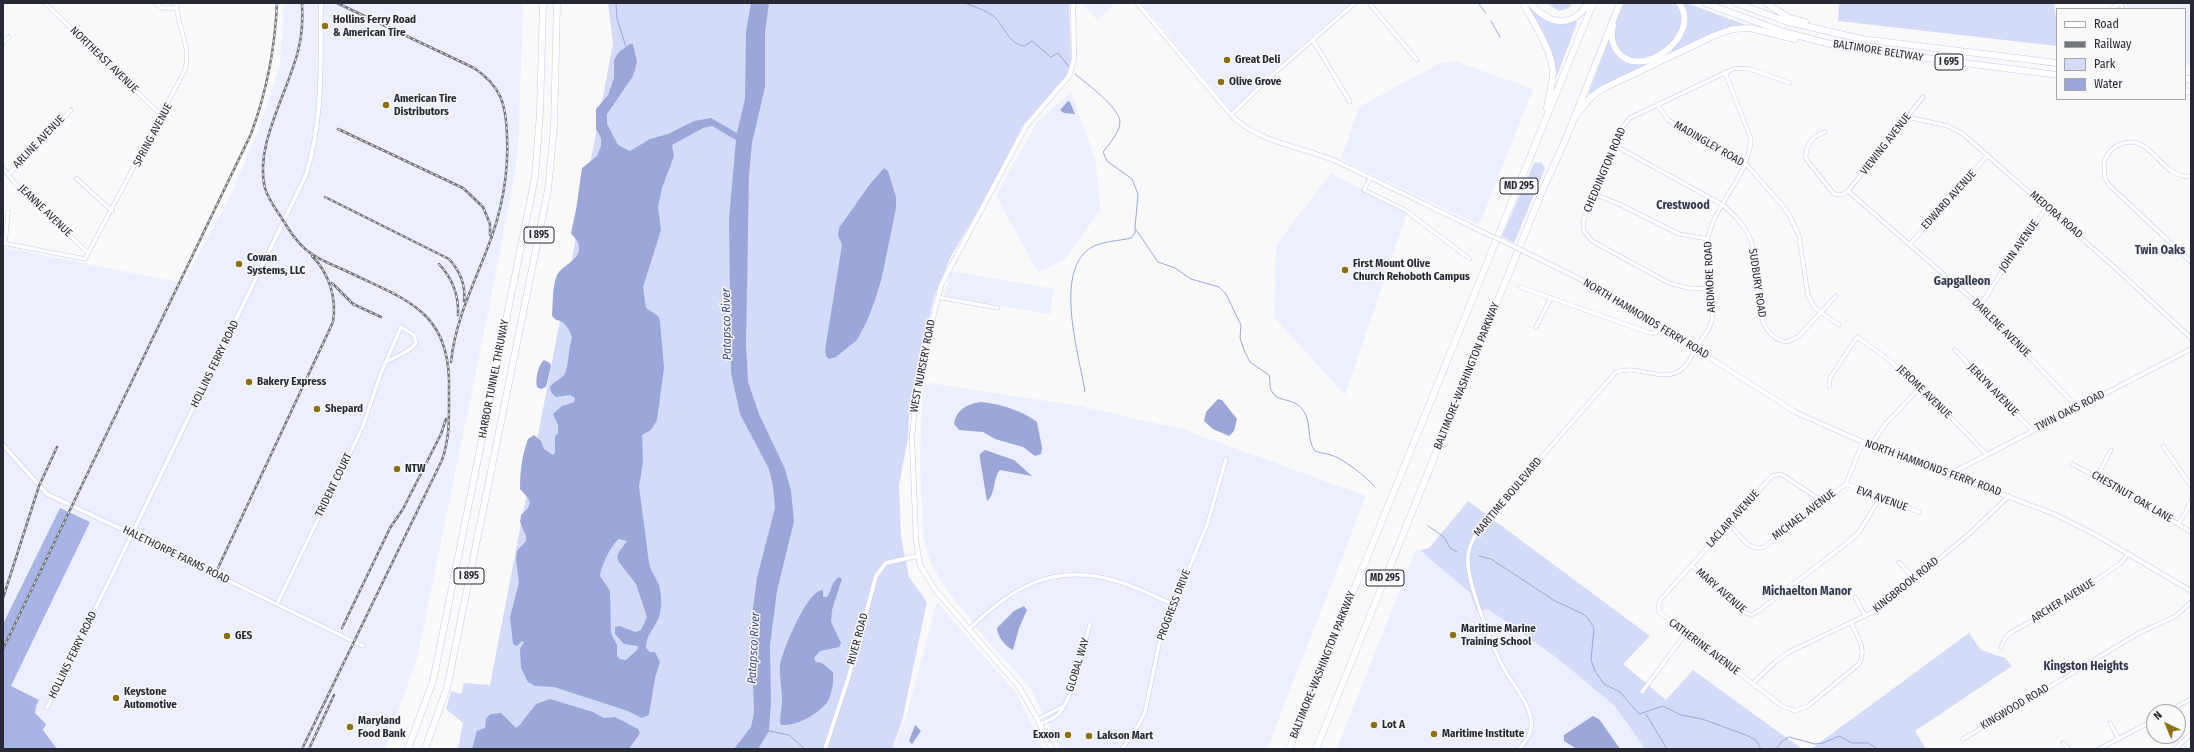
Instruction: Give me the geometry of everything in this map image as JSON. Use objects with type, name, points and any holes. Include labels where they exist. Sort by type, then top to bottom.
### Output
[{"type":"highway","name":"HARBOR TUNNEL THRUWAY","points":[[408,749],[433,681],[535,177],[540,113],[543,3]]},
{"type":"highway","name":"HARBOR TUNNEL THRUWAY","points":[[425,749],[447,688],[548,190],[554,127],[557,3]]},
{"type":"highway","points":[[1523,3],[1547,50],[1552,64],[1552,88],[1544,124]]},
{"type":"highway","points":[[1530,3],[1543,15],[1560,22],[1578,16],[1588,3]]},
{"type":"highway","name":"BALTIMORE-WASHINGTON PARKWAY","points":[[1289,749],[1593,3]]},
{"type":"highway","name":"BALTIMORE-WASHINGTON PARKWAY","points":[[1316,749],[1542,189],[1564,141],[1620,3]]},
{"type":"highway","points":[[1616,13],[1612,36],[1615,47],[1628,60],[1644,62],[1665,50],[1682,33],[1685,17],[1679,3]]},
{"type":"highway","name":"BALTIMORE BELTWAY","points":[[1705,3],[1784,32],[1842,47],[2056,75]]},
{"type":"highway","name":"BALTIMORE BELTWAY","points":[[1736,3],[1788,22],[1889,43],[2056,63]]},
{"type":"highway","points":[[1766,3],[1790,18],[1828,28],[1832,32]]},
{"type":"highway","points":[[1564,141],[1576,115],[1597,92],[1726,31],[1750,28],[1782,36],[1842,47]]},
{"type":"highway","points":[[1285,749],[1313,690]]},
{"type":"main road","name":"WEST NURSERY ROAD","points":[[1052,749],[1038,719],[1019,687],[929,582],[917,556],[912,457],[912,418],[917,383],[937,298],[945,274],[992,192],[1026,126],[1069,76],[1074,60],[1073,3]]},
{"type":"street","name":"NORTHEAST AVENUE","points":[[45,3],[162,116]]},
{"type":"street","points":[[154,3],[162,8],[176,8]]},
{"type":"street","name":"SPRING AVENUE","points":[[4,243],[85,259],[181,80],[187,61],[187,44],[180,29],[176,3]]},
{"type":"street","name":"HOLLINS FERRY ROAD","points":[[47,708],[306,175],[317,137],[320,111],[321,3]]},
{"type":"street","name":"NORTH HAMMONDS FERRY ROAD","points":[[1137,3],[1231,115],[1248,129],[1260,136],[1318,153],[1578,278],[1663,327],[1797,413],[1863,442],[2054,514],[2128,554],[2191,591]]},
{"type":"street","points":[[1231,115],[1270,77],[1356,3]]},
{"type":"street","points":[[1369,3],[1418,60]]},
{"type":"street","points":[[3,43],[9,37]]},
{"type":"street","points":[[1313,40],[1350,102]]},
{"type":"street","name":"CHEDDINGTON ROAD","points":[[1710,288],[1688,288],[1669,283],[1592,241],[1583,230],[1582,224],[1620,130],[1630,118],[1735,68],[1750,69],[1790,83]]},
{"type":"street","name":"ARDMORE ROAD","points":[[1696,348],[1710,326],[1713,312],[1710,288],[1708,240],[1723,205],[1745,163],[1750,148],[1750,135],[1725,72]]},
{"type":"street","name":"VIEWING AVENUE","points":[[1848,191],[1923,96]]},
{"type":"street","name":"MADINGLEY ROAD","points":[[1657,104],[1668,120],[1745,163],[1782,205],[1795,226],[1802,247],[1806,290],[1811,303],[1821,313],[1839,325]]},
{"type":"street","name":"ARLINE AVENUE","points":[[8,175],[71,110]]},
{"type":"street","name":"MEDORA ROAD","points":[[1907,117],[1960,131],[2047,207],[2191,338]]},
{"type":"street","points":[[1824,132],[1816,136],[1808,144],[1805,153],[1806,159],[1834,194],[1842,195],[1848,191]]},
{"type":"street","points":[[2191,177],[2175,173],[2144,146],[2133,142],[2127,142],[2115,146],[2104,162],[2105,178],[2110,185],[2191,262]]},
{"type":"street","name":"SUDBURY ROAD","points":[[1614,145],[1723,205],[1746,229],[1752,242],[1756,265],[1761,316],[1770,334],[1781,342],[1793,341],[1836,296]]},
{"type":"street","name":"EDWARD AVENUE","points":[[1910,244],[1988,155]]},
{"type":"street","name":"JEANNE AVENUE","points":[[3,168],[8,175],[88,253]]},
{"type":"street","points":[[76,178],[112,211]]},
{"type":"street","points":[[1370,178],[1364,190],[1405,210],[1470,259]]},
{"type":"street","name":"DARLENE AVENUE","points":[[1848,191],[1980,306],[2077,407]]},
{"type":"street","points":[[1594,194],[1619,204],[1679,234],[1708,240]]},
{"type":"street","name":"JOHN AVENUE","points":[[1980,306],[2010,257],[2047,207]]},
{"type":"street","points":[[4,243],[8,212]]},
{"type":"street","points":[[1520,287],[1650,333],[1655,333],[1663,327]]},
{"type":"street","points":[[937,298],[998,308]]},
{"type":"street","points":[[1536,327],[1551,298]]},
{"type":"street","name":"TRIDENT COURT","points":[[277,604],[363,426],[384,363],[401,327],[414,335],[416,342],[412,348],[384,363]]},
{"type":"street","name":"JEROME AVENUE","points":[[1829,387],[1830,378],[1857,337],[1888,358],[1921,387],[1986,454]]},
{"type":"street","name":"MARITIME BOULEVARD","points":[[1519,749],[1530,732],[1530,718],[1523,699],[1498,658],[1471,581],[1468,563],[1471,542],[1483,524],[1615,373],[1627,369],[1661,374],[1675,374],[1686,366],[1696,348]]},
{"type":"street","name":"TWIN OAKS ROAD","points":[[1950,474],[2032,430],[2191,349]]},
{"type":"street","name":"JERLYN AVENUE","points":[[1955,350],[2032,430]]},
{"type":"street","points":[[1871,445],[1887,422],[1921,387]]},
{"type":"street","name":"MICHAEL AVENUE","points":[[1729,523],[1750,546],[1759,549],[1846,484],[1863,442]]},
{"type":"street","name":"HALETHORPE FARMS ROAD","points":[[3,445],[47,494],[363,646]]},
{"type":"street","points":[[2163,446],[2191,486]]},
{"type":"street","points":[[2097,476],[2111,450]]},
{"type":"street","name":"PROGRESS DRIVE","points":[[1122,749],[1139,724],[1145,712],[1161,635],[1172,604],[1207,525],[1226,459]]},
{"type":"street","name":"CHESTNUT OAK LANE","points":[[2072,464],[2097,476],[2191,532]]},
{"type":"street","name":"LACLAIR AVENUE","points":[[1658,608],[1662,598],[1774,475],[1781,474],[1822,501]]},
{"type":"street","name":"EVA AVENUE","points":[[1846,484],[1919,512]]},
{"type":"street","name":"KINGBROOK ROAD","points":[[1753,683],[1789,652],[1852,624],[1879,609],[1970,534],[2009,496]]},
{"type":"street","name":"MARY AVENUE","points":[[1692,566],[1744,612],[1751,615],[1760,610],[1852,539],[1859,532],[1880,498]]},
{"type":"street","points":[[2178,524],[2186,512],[2191,500]]},
{"type":"street","name":"ARCHER AVENUE","points":[[2001,648],[2004,640],[2010,633],[2055,608],[2120,564],[2128,554]]},
{"type":"street","name":"RIVER ROAD","points":[[825,749],[852,663],[876,576],[886,563],[917,556]]},
{"type":"street","points":[[1899,562],[1914,579]]},
{"type":"street","points":[[969,628],[1016,590],[1041,580],[1062,576],[1081,575],[1114,580],[1172,604]]},
{"type":"street","points":[[1855,597],[1865,616]]},
{"type":"street","name":"KINGWOOD ROAD","points":[[1963,739],[2139,633],[2176,616],[2191,602]]},
{"type":"street","name":"CATHERINE AVENUE","points":[[1658,608],[1662,615],[1788,709],[1795,711],[1808,706],[1862,660],[1863,648],[1852,624]]},
{"type":"street","name":"GLOBAL WAY","points":[[1040,724],[1058,715],[1064,706],[1070,692],[1090,624]]},
{"type":"street","points":[[1642,692],[1686,633]]},
{"type":"street","points":[[2182,704],[2191,699]]},
{"type":"street","name":"GLOBAL WAY","points":[[1038,719],[1064,706]]},
{"type":"street","points":[[2110,723],[2119,738]]},
{"type":"street","points":[[2099,749],[2146,724]]},
{"type":"street","points":[[2175,749],[2191,734]]},
{"type":"street","points":[[2063,742],[2069,749]]},
{"type":"shaded area","points":[[284,3],[523,3],[518,151],[515,172],[488,313],[417,658],[385,749],[57,749],[43,729],[46,724],[35,713],[35,706],[39,700],[11,686],[90,522],[60,508],[3,624],[3,247],[183,283],[231,194],[261,124],[280,65]]},
{"type":"shaded area","points":[[1082,3],[1116,3],[1097,20]]},
{"type":"shaded area","points":[[1142,3],[1350,3],[1266,76],[1261,84],[1232,111]]},
{"type":"shaded area","points":[[2125,3],[2191,3],[2191,65],[2186,65],[2186,8],[2128,8]]},
{"type":"shaded area","points":[[1454,61],[1533,89],[1481,221],[1477,224],[1341,159],[1359,107],[1438,64]]},
{"type":"shaded area","points":[[1071,92],[1095,159],[1101,209],[1065,259],[1038,272],[996,196],[1037,122]]},
{"type":"shaded area","points":[[1331,173],[1407,213],[1345,395],[1274,317],[1276,245]]},
{"type":"shaded area","points":[[951,271],[1054,289],[1050,314],[944,296]]},
{"type":"shaded area","points":[[923,382],[1079,406],[1182,429],[1366,496],[1267,749],[1060,749],[1031,689],[985,638],[947,590],[931,564],[923,536],[920,458]]},
{"type":"shaded area","points":[[60,508],[90,522],[11,686],[39,700],[35,713],[46,724],[43,730],[57,749],[3,749],[3,624]]},
{"type":"shaded area","name":"Maritime Marine Training School","points":[[1420,550],[1470,593],[1477,612],[1488,609],[1557,658],[1615,706],[1645,749],[1337,749],[1415,551]]},
{"type":"shaded area","points":[[937,602],[1017,694],[1044,749],[893,749],[906,718]]},
{"type":"green space","points":[[608,3],[1069,3],[1071,60],[1067,75],[1023,125],[990,190],[951,256],[934,297],[915,382],[909,418],[908,438],[899,485],[901,537],[909,577],[927,602],[902,721],[892,749],[458,749],[463,723],[446,709],[451,691],[461,694],[464,683],[490,685],[613,44]]},
{"type":"green space","points":[[1525,3],[1552,23],[1564,24],[1576,21],[1577,23],[1555,81],[1553,65]]},
{"type":"green space","points":[[1546,3],[1572,3],[1569,8],[1559,11]]},
{"type":"green space","points":[[1624,3],[1676,3],[1683,17],[1680,29],[1673,40],[1662,50],[1650,56],[1637,59],[1626,57],[1618,49],[1614,35],[1616,23]]},
{"type":"green space","points":[[1683,3],[1687,3],[1746,25],[1730,27],[1672,52],[1670,50],[1684,34],[1688,24]]},
{"type":"green space","points":[[1839,3],[2054,3],[2056,17],[2056,46],[1838,21]]},
{"type":"green space","points":[[1610,37],[1616,51],[1624,60],[1634,63],[1649,62],[1650,64],[1588,95]]},
{"type":"green space","points":[[1541,162],[1545,168],[1514,243],[1502,236],[1534,163]]},
{"type":"green space","points":[[1468,501],[1650,636],[1623,664],[1666,700],[1693,670],[1802,749],[1645,749],[1615,706],[1557,658],[1488,609],[1477,612],[1470,593],[1420,550],[1429,548]]},
{"type":"green space","points":[[1969,633],[1981,650],[2005,658],[2012,666],[1915,731],[1926,749],[1811,749]]},
{"type":"water","name":"Patapsco River","points":[[751,3],[769,3],[765,33],[765,87],[752,143],[749,175],[746,344],[748,382],[759,414],[785,469],[791,491],[794,521],[777,591],[770,645],[771,703],[769,731],[758,749],[734,749],[751,727],[754,713],[751,623],[757,578],[775,508],[773,486],[769,469],[740,414],[731,373],[729,219],[736,140],[712,126],[703,128],[672,145],[674,156],[662,188],[658,207],[661,230],[643,287],[646,308],[658,316],[660,321],[664,368],[657,420],[651,430],[642,435],[643,463],[639,486],[649,563],[659,586],[661,600],[659,617],[646,643],[646,648],[650,652],[655,652],[660,662],[655,678],[649,715],[642,718],[628,711],[554,687],[535,686],[528,682],[521,668],[520,649],[524,642],[522,641],[517,646],[513,644],[510,617],[519,583],[516,559],[517,551],[526,541],[526,536],[520,522],[521,515],[528,508],[530,503],[528,498],[520,489],[520,476],[524,451],[528,439],[534,435],[541,441],[544,449],[553,455],[555,453],[555,436],[558,433],[558,425],[553,414],[562,406],[574,402],[575,398],[570,395],[556,397],[551,392],[550,387],[553,383],[562,377],[566,372],[572,338],[567,326],[552,316],[553,290],[557,275],[576,257],[578,253],[578,243],[571,233],[582,168],[597,156],[601,146],[601,138],[596,129],[596,109],[608,95],[614,78],[614,60],[619,52],[630,44],[633,44],[637,62],[633,76],[607,114],[607,124],[618,145],[630,151],[650,139],[668,134],[694,121],[711,118],[737,133],[745,99],[746,32]],"holes":[[[619,539],[627,541],[617,557],[619,562],[636,584],[647,617],[641,630],[635,632],[620,626],[615,627],[615,634],[624,644],[638,646],[637,650],[626,660],[620,659],[617,656],[617,645],[611,633],[610,591],[600,576],[604,562],[616,542]]]},
{"type":"water","points":[[1068,101],[1070,102],[1075,114],[1064,113],[1060,110]]},
{"type":"water","points":[[884,168],[888,171],[896,197],[896,208],[882,277],[867,321],[857,340],[836,357],[829,359],[826,356],[825,350],[842,245],[838,235],[839,228],[870,184]]},
{"type":"water","points":[[544,360],[550,363],[551,366],[546,387],[541,389],[537,387],[536,384],[540,365]]},
{"type":"water","points":[[1218,399],[1222,400],[1237,419],[1234,431],[1229,436],[1213,429],[1204,421],[1206,412]]},
{"type":"water","points":[[981,402],[1010,408],[1037,422],[1042,448],[1041,454],[1035,456],[1023,447],[995,439],[983,432],[959,430],[954,424],[960,411],[971,404]]},
{"type":"water","points":[[985,450],[1014,460],[1032,476],[1000,470],[990,499],[987,501],[980,459],[980,454]]},
{"type":"water","points":[[839,577],[842,579],[832,610],[831,622],[841,643],[839,647],[820,651],[814,658],[816,662],[822,663],[833,672],[831,694],[825,705],[811,716],[794,724],[782,725],[780,723],[782,698],[780,665],[782,657],[797,622],[810,600],[817,593],[823,590],[823,597],[827,597],[834,581]]},
{"type":"water","points":[[1024,606],[1027,610],[1019,628],[1013,650],[1002,641],[997,628],[1014,611]]},
{"type":"water","points":[[550,699],[593,712],[604,718],[615,717],[638,729],[640,733],[629,749],[472,749],[477,731],[485,728],[486,718],[491,714],[501,713],[516,728],[536,704]]},
{"type":"water","points":[[1593,716],[1599,719],[1620,749],[1577,749],[1564,741],[1564,735]]},
{"type":"water","points":[[915,725],[921,731],[912,744],[909,741]]},
{"type":"waterway","points":[[616,3],[617,18],[626,47]]},
{"type":"waterway","points":[[965,3],[983,10],[993,16],[1014,42],[1024,46],[1032,41],[1051,57],[1058,53],[1069,67]]},
{"type":"waterway","points":[[1478,3],[1486,13]]},
{"type":"waterway","points":[[1491,21],[1500,37]]},
{"type":"waterway","points":[[1075,74],[1102,96],[1119,116],[1120,126],[1114,138],[1103,152],[1107,161],[1132,179],[1138,194],[1135,228],[1158,262],[1175,268],[1191,279],[1219,287],[1226,294],[1241,325],[1240,338],[1250,362],[1269,375],[1270,388],[1277,397],[1295,403],[1303,410],[1306,415],[1312,446],[1315,451],[1331,455],[1348,464],[1375,487]]},
{"type":"waterway","points":[[1085,392],[1074,337],[1071,294],[1073,274],[1080,258],[1092,247],[1106,242],[1131,238],[1135,233],[1135,229]]},
{"type":"waterway","points":[[1428,526],[1444,537],[1450,548],[1457,552]]},
{"type":"waterway","points":[[1479,556],[1491,559],[1555,601],[1587,617],[1594,628],[1591,660],[1595,671],[1604,684],[1620,692],[1639,714],[1663,706],[1681,715],[1702,719],[1746,735],[1756,740],[1761,749]]},
{"type":"waterway","points":[[1646,714],[1667,749]]},
{"type":"waterway","points":[[769,731],[789,735],[805,749]]},
{"type":"waterway","points":[[1776,749],[1782,741],[1789,737],[1815,744],[1823,743],[1839,736],[1852,743],[1868,743],[1878,749]]},
{"type":"railway","points":[[3,649],[251,134],[266,86],[272,53],[277,3]]},
{"type":"railway","points":[[302,3],[302,27],[298,51],[268,137],[264,155],[263,172],[266,192],[290,231],[301,245],[309,252],[322,260],[407,301],[422,312],[434,326],[443,344],[448,366],[449,411],[448,435],[442,460],[302,749]]},
{"type":"railway","points":[[337,3],[474,68],[496,89],[503,105],[506,124],[507,150],[507,165],[503,195],[496,224],[460,319],[451,362]]},
{"type":"railway","points":[[338,129],[463,188],[483,207],[490,224],[490,235]]},
{"type":"railway","points":[[325,197],[449,259],[459,273],[463,283],[464,301]]},
{"type":"railway","points":[[218,568],[333,322],[333,295],[323,270],[312,256]]},
{"type":"railway","points":[[439,264],[448,275],[454,288],[458,315]]},
{"type":"railway","points":[[332,283],[353,304],[381,317]]},
{"type":"railway","points":[[342,628],[390,528],[403,509],[441,434],[446,419]]},
{"type":"railway","points":[[3,598],[39,486],[57,447]]},
{"type":"railway","points":[[309,749],[334,695]]},
{"type":"place","name":"Hollins Ferry Road & American Tire","points":[[325,26]]},
{"type":"place","name":"Great Deli","points":[[1227,60]]},
{"type":"place","name":"Olive Grove","points":[[1221,82]]},
{"type":"place","name":"American Tire Distributors","points":[[386,105]]},
{"type":"place","name":"Cowan Systems, LLC","points":[[239,264]]},
{"type":"place","name":"First Mount Olive Church Rehoboth Campus","points":[[1345,270]]},
{"type":"place","name":"Bakery Express","points":[[249,382]]},
{"type":"place","name":"Shepard","points":[[317,409]]},
{"type":"place","name":"NTW","points":[[397,469]]},
{"type":"place","name":"Maritime Marine Training School","points":[[1453,635]]},
{"type":"place","name":"GES","points":[[227,636]]},
{"type":"place","name":"Keystone Automotive","points":[[116,698]]},
{"type":"place","name":"Lot A","points":[[1374,725]]},
{"type":"place","name":"Maryland Food Bank","points":[[350,727]]},
{"type":"place","name":"Maritime Institute","points":[[1434,734]]},
{"type":"place","name":"Exxon","points":[[1068,735]]},
{"type":"place","name":"Lakson Mart","points":[[1089,736]]},
{"type":"district","name":"Crestwood","points":[[1683,206]]},
{"type":"district","name":"Twin Oaks","points":[[2160,251]]},
{"type":"district","name":"Gapgalleon","points":[[1962,282]]},
{"type":"district","name":"Michaelton Manor","points":[[1807,592]]},
{"type":"district","name":"Kingston Heights","points":[[2086,667]]}]
